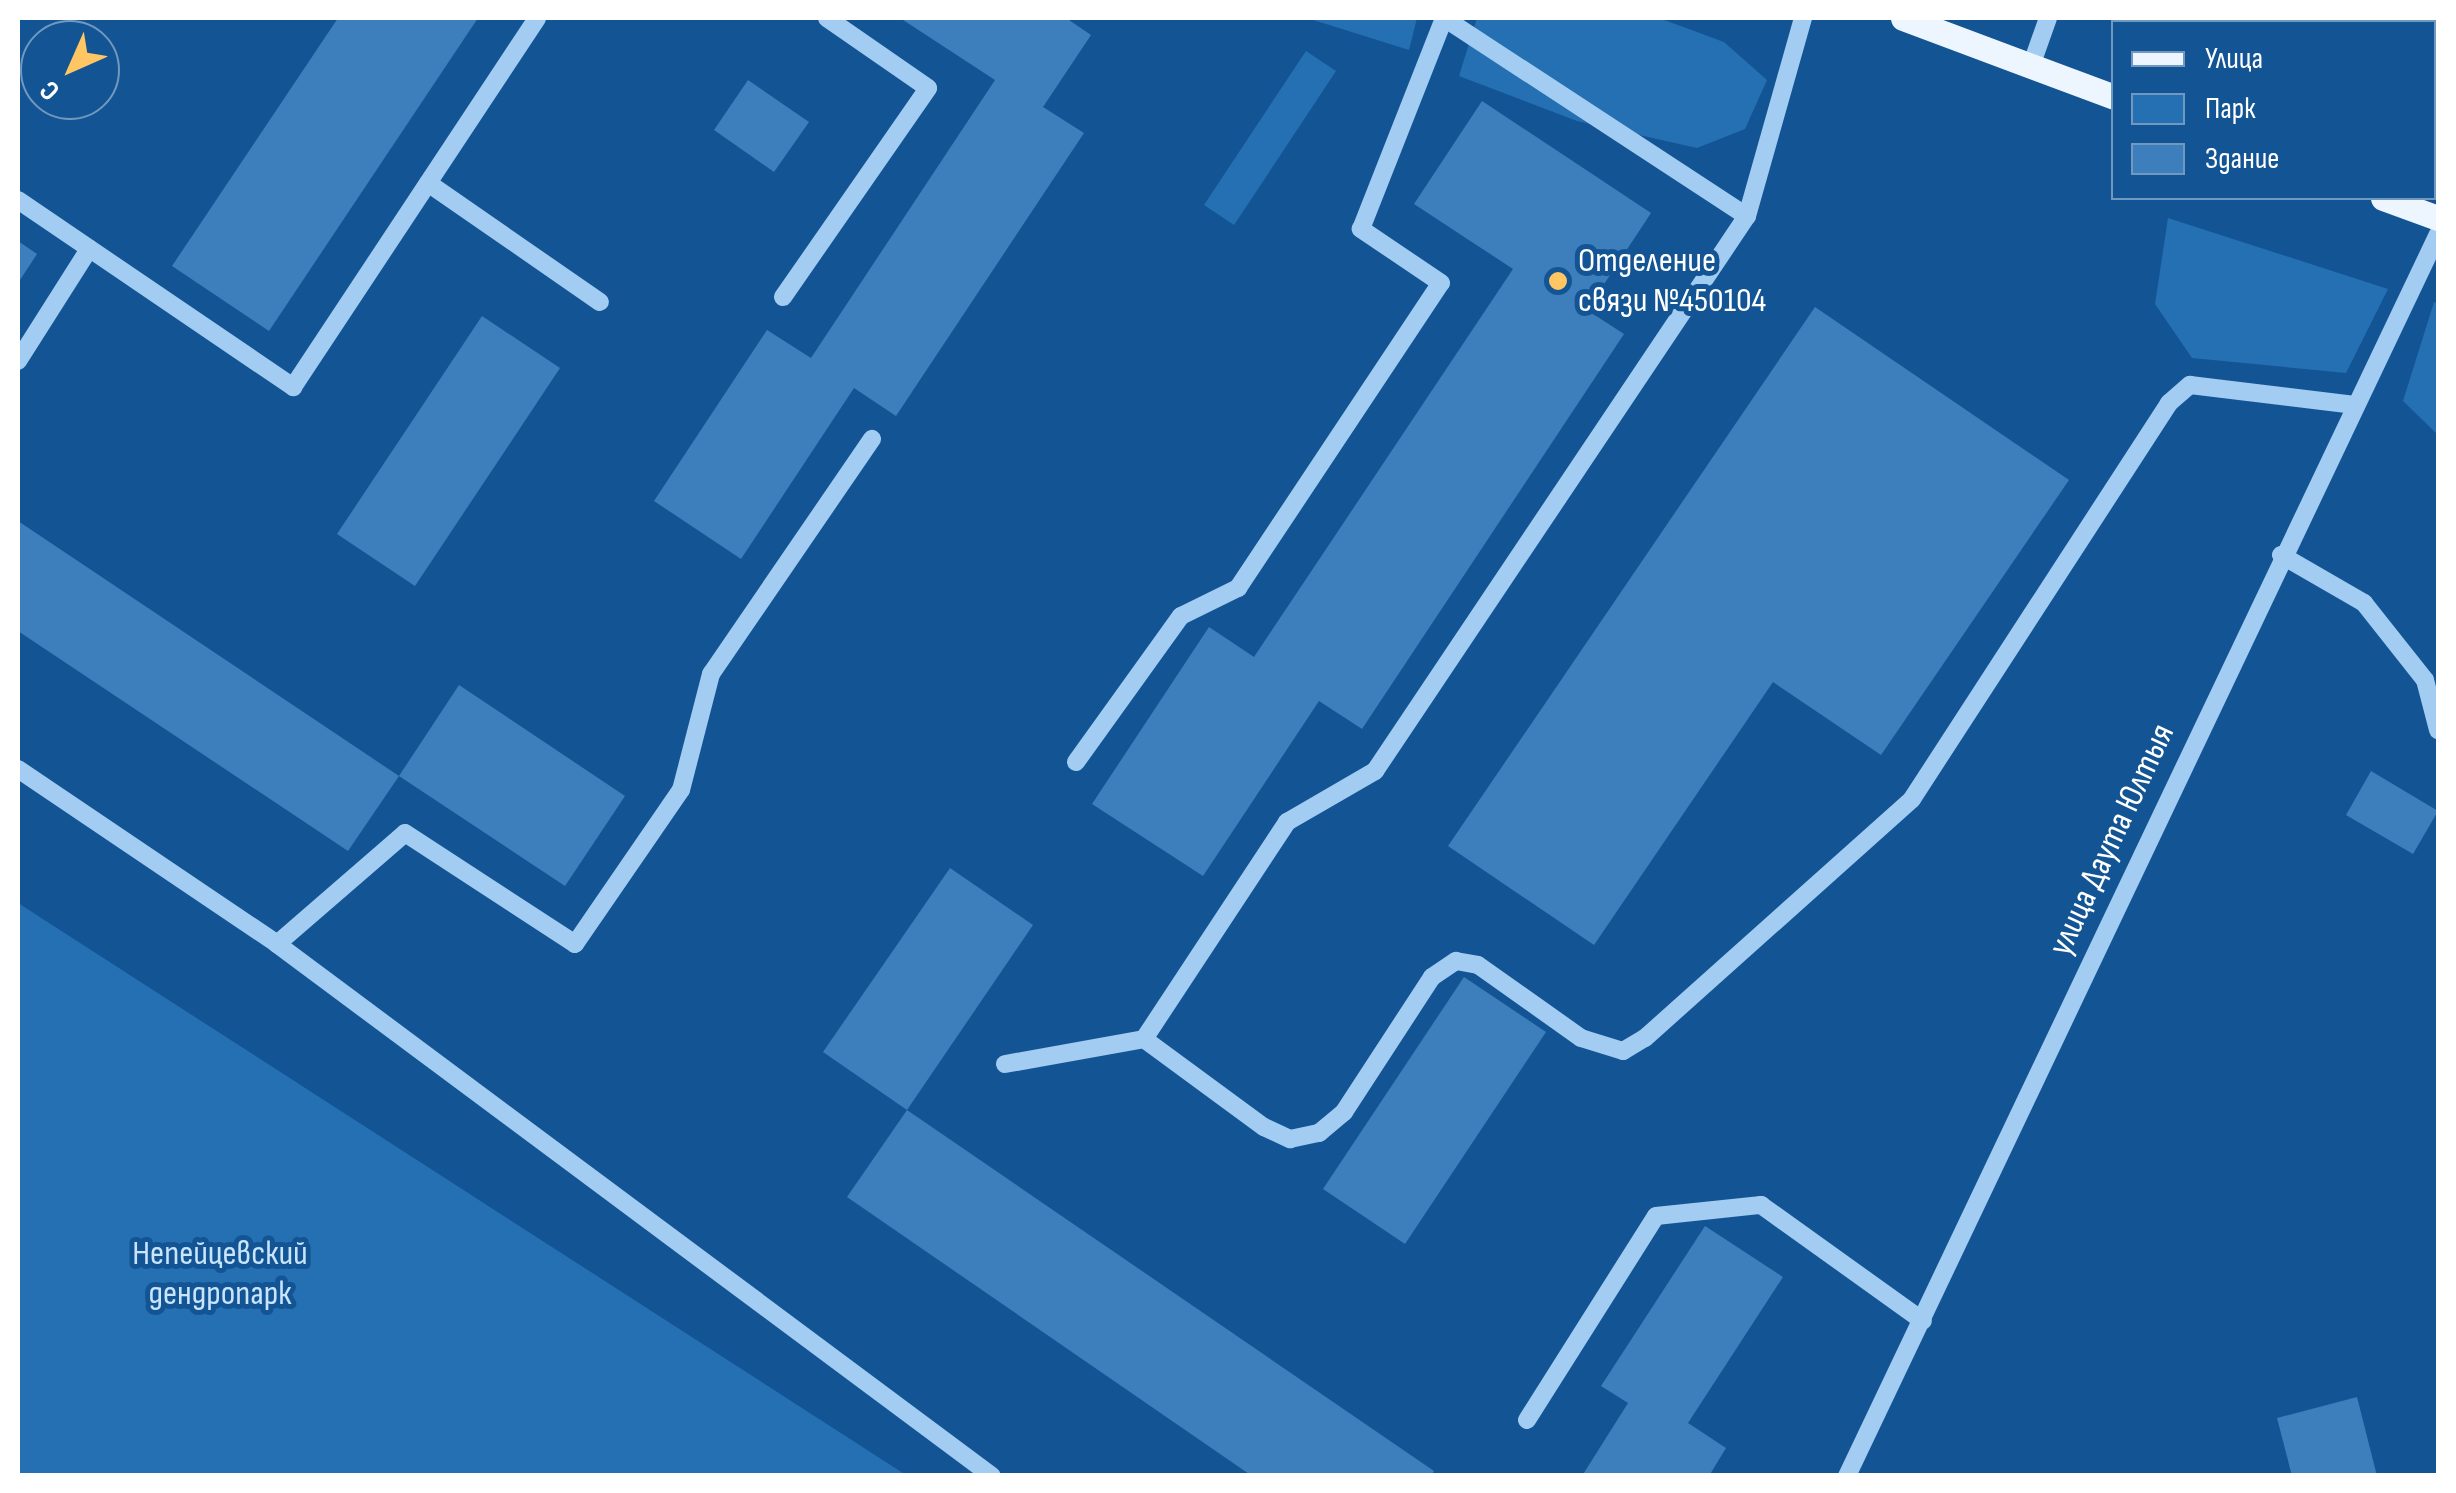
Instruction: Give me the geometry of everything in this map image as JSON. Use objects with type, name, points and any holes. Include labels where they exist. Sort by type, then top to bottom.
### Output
[{"type":"main road","points":[[1902,18],[2111,96]]},
{"type":"main road","points":[[2388,200],[2438,218]]},
{"type":"street","points":[[18,200],[293,387],[538,18]]},
{"type":"street","points":[[783,297],[928,88],[828,18]]},
{"type":"street","points":[[1005,1064],[1144,1039],[1287,822],[1375,771],[1747,216],[1803,18]]},
{"type":"street","points":[[2032,66],[2048,18]]},
{"type":"street","points":[[1076,762],[1181,616],[1238,588],[1441,282],[1360,229],[1444,19],[1747,216]]},
{"type":"street","points":[[428,183],[600,302]]},
{"type":"street","name":"улица Даута Юлтыя","points":[[1847,1476],[2281,555],[2438,234]]},
{"type":"street","points":[[18,361],[89,249]]},
{"type":"street","points":[[1144,1039],[1264,1128],[1290,1138],[1318,1132],[1344,1112],[1432,978],[1456,961],[1478,966],[1581,1038],[1623,1051],[1645,1038],[1912,799],[2170,403],[2190,385],[2354,406]]},
{"type":"street","points":[[277,944],[405,832],[575,944],[681,790],[711,674],[872,440]]},
{"type":"street","points":[[2281,555],[2364,603],[2425,680],[2438,730]]},
{"type":"street","points":[[18,769],[277,944],[992,1476]]},
{"type":"street","points":[[1527,1420],[1656,1216],[1761,1205],[1923,1321]]},
{"type":"green space","points":[[1307,18],[1417,18],[1409,50]]},
{"type":"green space","points":[[1477,18],[1659,18],[1724,42],[1767,80],[1745,129],[1697,148],[1577,121],[1459,76]]},
{"type":"green space","points":[[1306,51],[1336,71],[1234,225],[1204,205]]},
{"type":"green space","points":[[2168,218],[2388,289],[2346,373],[2192,358],[2155,304]]},
{"type":"green space","points":[[2434,302],[2438,303],[2438,435],[2403,401]]},
{"type":"green space","name":"Непейцевский дендропарк","points":[[18,903],[906,1475],[18,1475]]},
{"type":"building","points":[[338,18],[478,18],[269,331],[172,266]]},
{"type":"building","points":[[900,18],[1066,18],[1091,35],[1043,107],[1084,133],[896,416],[854,388],[741,559],[654,501],[767,330],[811,358],[995,80]]},
{"type":"building","points":[[748,80],[809,122],[774,172],[714,130]]},
{"type":"building","points":[[1482,101],[1651,213],[1587,310],[1624,334],[1362,729],[1319,701],[1203,876],[1092,804],[1209,627],[1254,657],[1513,269],[1414,204]]},
{"type":"building","points":[[18,241],[37,254],[18,283]]},
{"type":"building","points":[[1815,307],[2069,480],[1881,755],[1773,682],[1594,945],[1448,846]]},
{"type":"building","points":[[482,316],[560,368],[415,586],[337,534]]},
{"type":"building","points":[[18,521],[399,776],[348,851],[18,631]]},
{"type":"building","points":[[459,685],[625,796],[565,886],[399,776]]},
{"type":"building","points":[[2371,771],[2438,811],[2413,854],[2346,815]]},
{"type":"building","points":[[950,868],[1033,925],[907,1110],[823,1052]]},
{"type":"building","points":[[1464,977],[1546,1032],[1405,1244],[1323,1189]]},
{"type":"building","points":[[907,1110],[1434,1471],[1431,1476],[1252,1476],[847,1197]]},
{"type":"building","points":[[1705,1226],[1783,1277],[1688,1423],[1726,1448],[1709,1476],[1582,1476],[1628,1403],[1601,1386]]},
{"type":"building","points":[[2357,1397],[2377,1476],[2292,1476],[2277,1418]]},
{"type":"place","name":"Отделение связи №450104","points":[[1558,281]]}]
